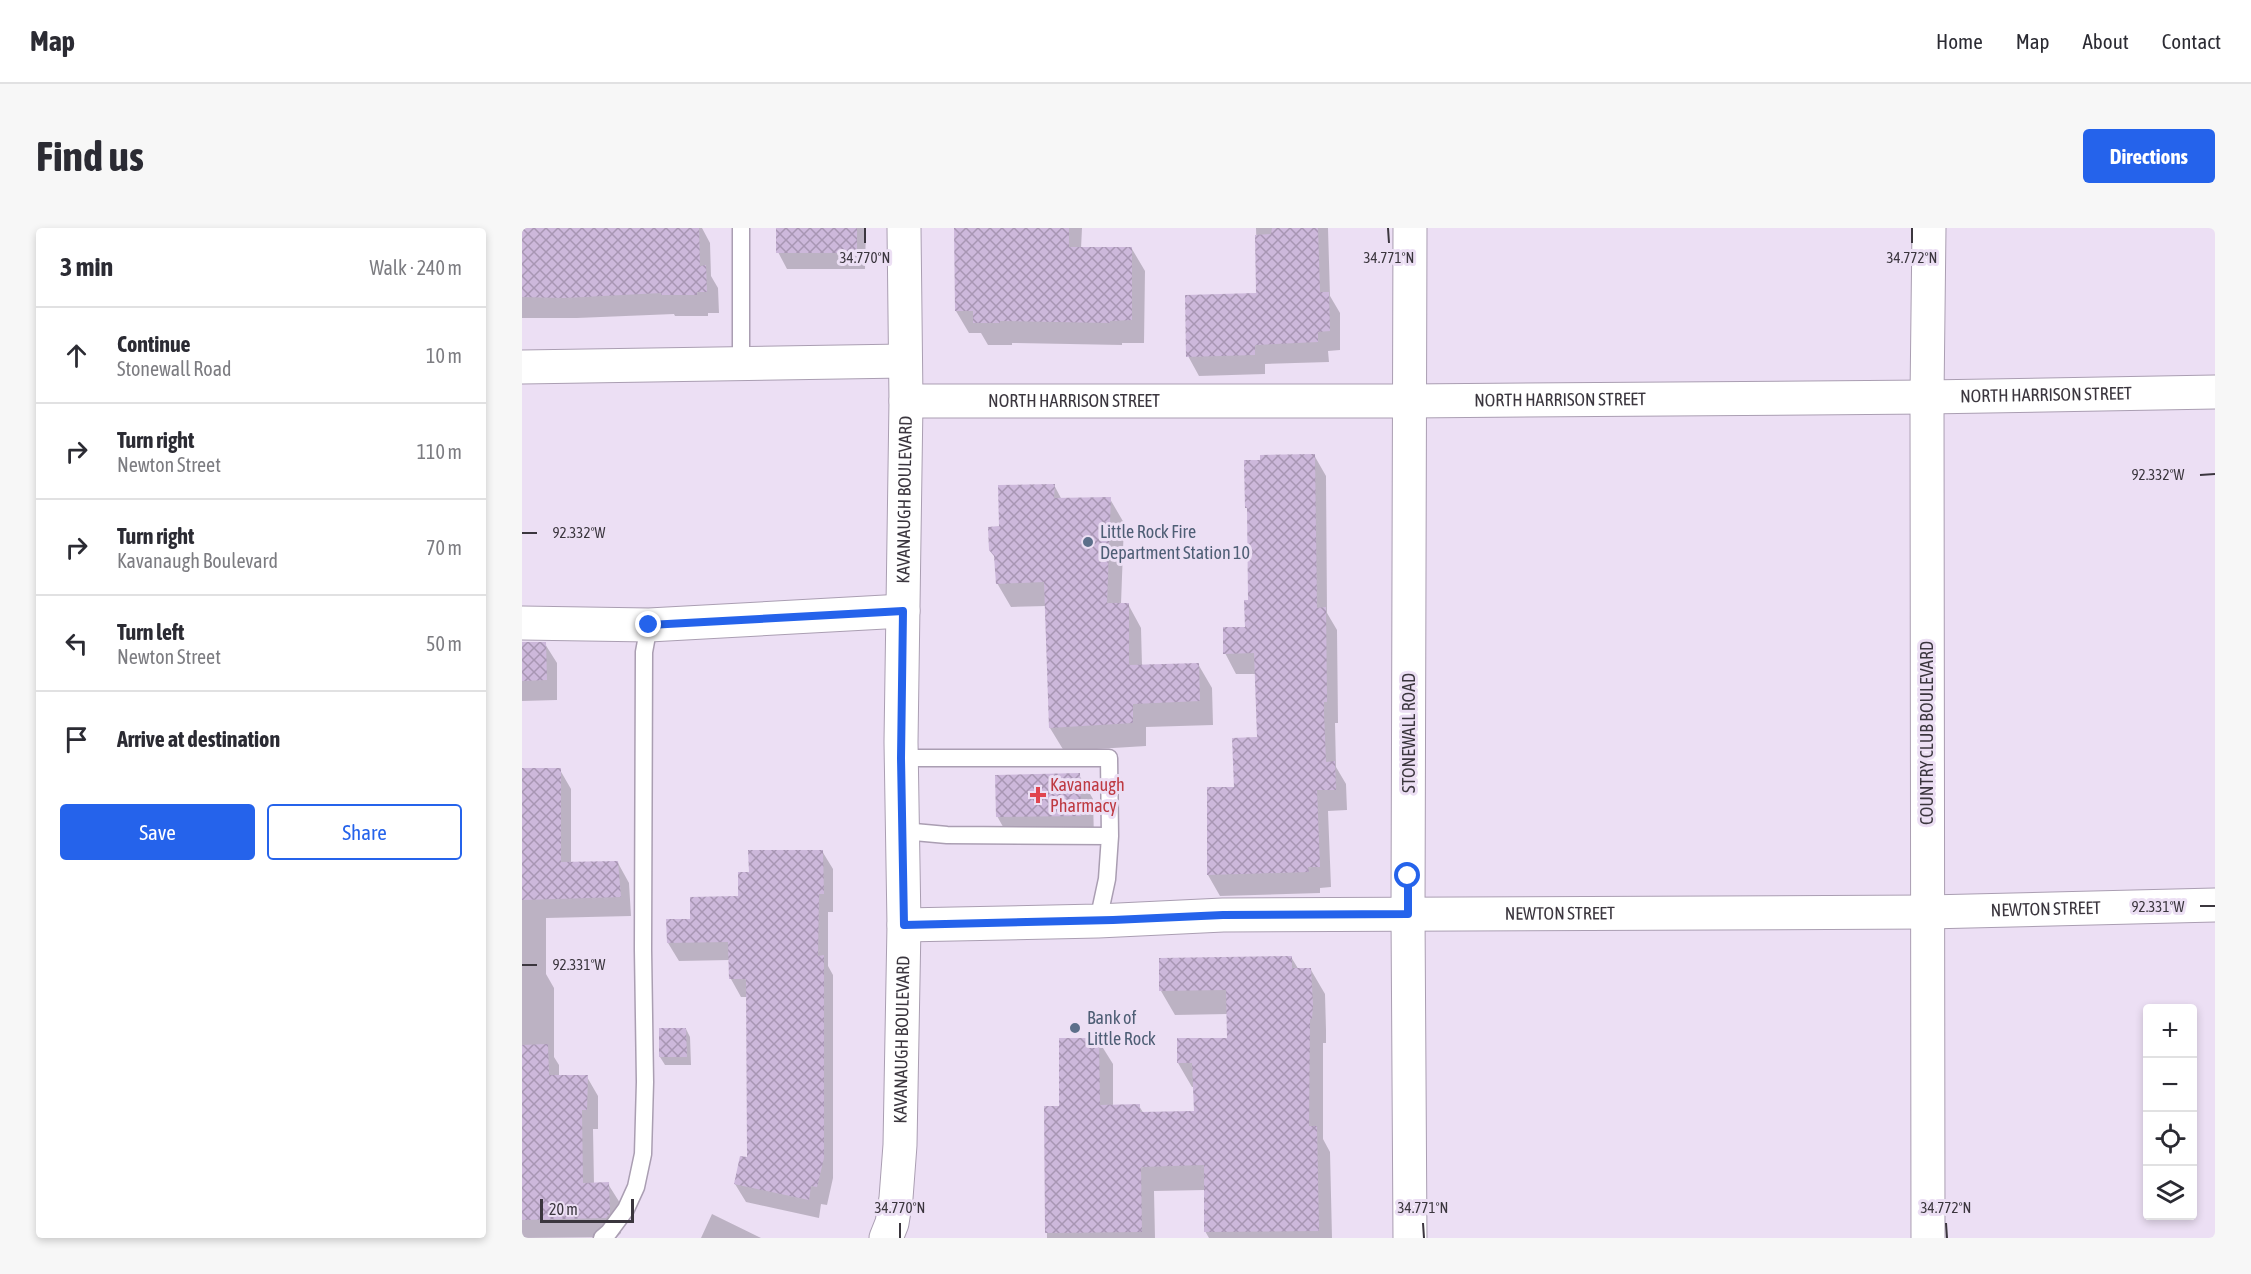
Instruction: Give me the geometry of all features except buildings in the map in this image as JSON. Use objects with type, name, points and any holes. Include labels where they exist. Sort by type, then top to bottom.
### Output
[{"type":"street","name":"KAVANAUGH BOULEVARD","points":[[886,1238],[892,1223],[896,1198],[900,1145],[904,925],[901,758],[906,401],[904,228]]},
{"type":"street","name":"STONEWALL ROAD","points":[[1410,228],[1408,401],[1410,1238]]},
{"type":"street","name":"COUNTRY CLUB BOULEVARD","points":[[1928,1238],[1927,397],[1929,228]]},
{"type":"street","points":[[522,367],[904,361]]},
{"type":"street","name":"NORTH HARRISON STREET","points":[[906,401],[1408,401],[2215,392]]},
{"type":"street","points":[[522,623],[649,625],[903,611]]},
{"type":"street","name":"NEWTON STREET","points":[[904,925],[1098,921],[1223,915],[1928,912],[2215,905]]},
{"type":"street","points":[[896,1198],[898,1238]]},
{"type":"lane","points":[[741,228],[741,363]]},
{"type":"lane","points":[[602,1238],[626,1209],[636,1187],[643,1154],[645,1082],[644,664],[649,625]]},
{"type":"lane","points":[[901,758],[1109,758],[1110,836],[1107,879],[1098,921]]},
{"type":"lane","points":[[903,831],[947,835],[1110,836]]},
{"type":"place","name":"Little Rock Fire Department Station 10","points":[[1088,542]]},
{"type":"place","name":"Kavanaugh Pharmacy","points":[[1038,795]]},
{"type":"place","name":"Bank of Little Rock","points":[[1075,1028]]},
{"type":"route","points":[[649,625],[867,615],[903,611],[901,758],[904,925],[1223,915],[1408,914],[1408,876]]}]
